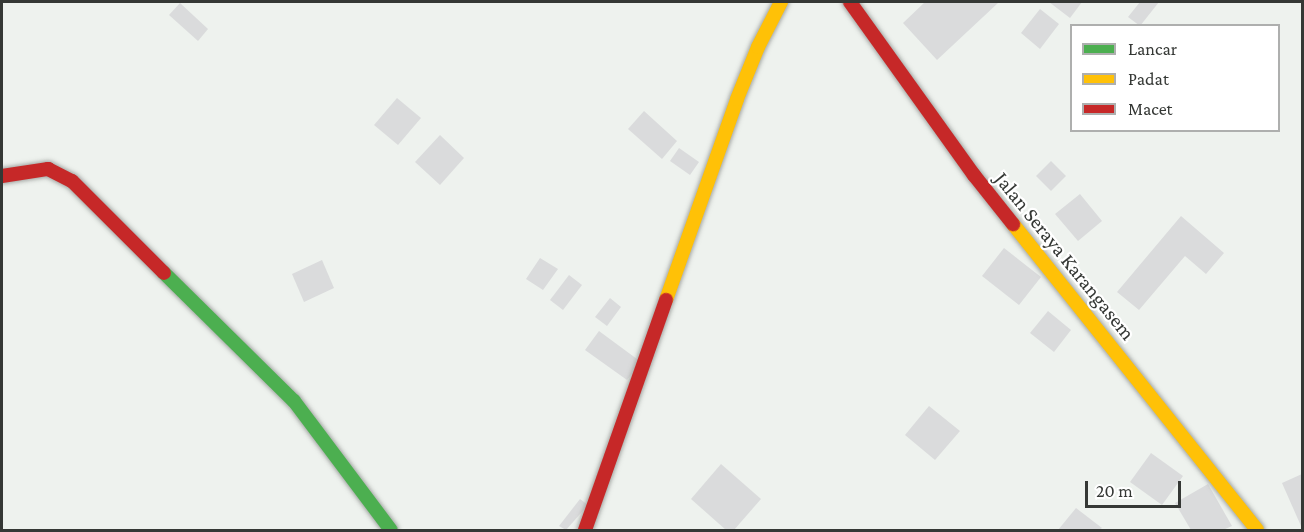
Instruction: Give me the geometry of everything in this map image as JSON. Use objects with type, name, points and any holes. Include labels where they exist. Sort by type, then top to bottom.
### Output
[{"type":"street","points":[[585,531],[737,99],[758,46],[781,2]]},
{"type":"street","name":"Jalan Seraya Karangasem","points":[[850,2],[974,175],[1257,531]]},
{"type":"street","points":[[2,176],[48,169],[72,181],[294,401],[391,531]]},
{"type":"building","points":[[925,2],[998,3],[937,60],[903,23]]},
{"type":"building","points":[[1049,2],[1082,2],[1070,18]]},
{"type":"building","points":[[1140,2],[1159,2],[1142,24],[1137,24],[1128,17]]},
{"type":"building","points":[[180,3],[208,29],[198,41],[169,15]]},
{"type":"building","points":[[1040,9],[1059,24],[1040,49],[1021,33]]},
{"type":"building","points":[[397,98],[421,118],[398,145],[374,125]]},
{"type":"building","points":[[644,111],[677,141],[662,159],[628,129]]},
{"type":"building","points":[[440,135],[464,158],[440,185],[415,162]]},
{"type":"building","points":[[679,148],[699,162],[690,175],[670,161]]},
{"type":"building","points":[[1051,161],[1066,176],[1051,191],[1036,176]]},
{"type":"building","points":[[1080,194],[1102,221],[1078,241],[1055,214]]},
{"type":"building","points":[[1181,216],[1224,253],[1206,274],[1185,256],[1139,310],[1117,292]]},
{"type":"building","points":[[1004,248],[1041,277],[1019,305],[982,276]]},
{"type":"building","points":[[540,258],[558,269],[543,290],[526,279]]},
{"type":"building","points":[[322,260],[334,288],[304,302],[292,274]]},
{"type":"building","points":[[569,275],[582,285],[563,310],[550,300]]},
{"type":"building","points":[[610,298],[621,307],[607,326],[595,317]]},
{"type":"building","points":[[1048,311],[1071,330],[1054,352],[1030,333]]},
{"type":"building","points":[[599,331],[641,362],[627,380],[585,350]]},
{"type":"building","points":[[929,406],[960,431],[935,460],[905,435]]},
{"type":"building","points":[[1151,453],[1183,476],[1162,505],[1130,482]]},
{"type":"building","points":[[721,464],[761,499],[734,530],[726,530],[691,499]]},
{"type":"building","points":[[1302,474],[1302,525],[1301,526],[1282,483]]},
{"type":"building","points":[[1208,484],[1232,526],[1223,530],[1191,530],[1175,503]]},
{"type":"building","points":[[580,499],[588,505],[566,530],[559,526]]},
{"type":"building","points":[[1076,508],[1102,528],[1099,530],[1058,530]]},
{"type":"traffic: fast","points":[[164,273],[294,401],[391,530]]},
{"type":"traffic: slow","points":[[666,300],[737,99],[758,47],[781,2]]},
{"type":"traffic: slow","points":[[1013,224],[1257,530]]},
{"type":"traffic: jam","points":[[850,2],[974,175],[1013,224]]},
{"type":"traffic: jam","points":[[2,176],[48,169],[72,181],[164,273]]},
{"type":"traffic: jam","points":[[585,530],[666,300]]}]
